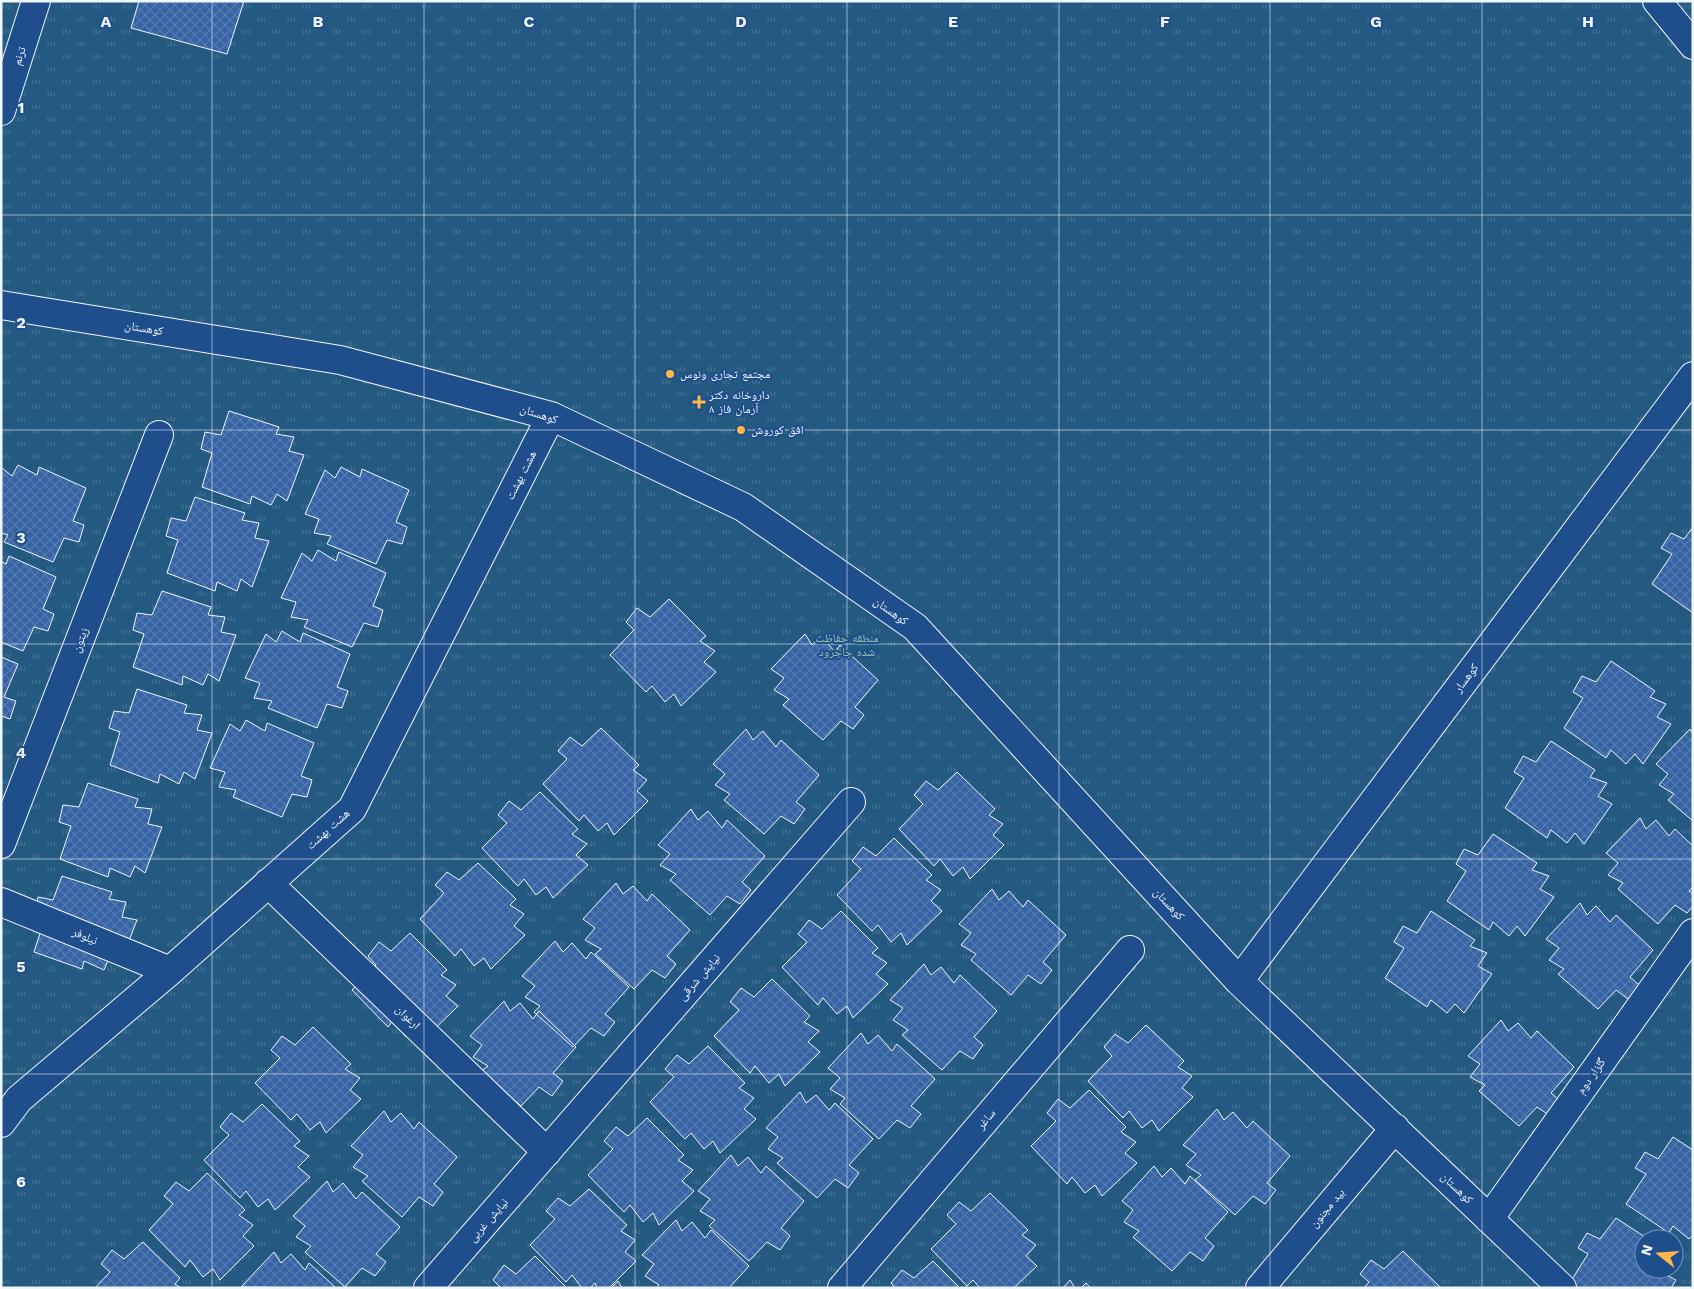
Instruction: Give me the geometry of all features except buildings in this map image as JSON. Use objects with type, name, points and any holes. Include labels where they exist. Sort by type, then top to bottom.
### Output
[{"type":"street","name":"ترنم","points":[[1,111],[36,1]]},
{"type":"street","points":[[1657,1],[1693,45]]},
{"type":"street","name":"کوهستان","points":[[1,305],[340,360],[551,416],[743,508],[915,628],[1239,981],[1562,1288]]},
{"type":"street","name":"کوهسار","points":[[1239,981],[1693,376]]},
{"type":"street","name":"هشت بهشت","points":[[1,1123],[19,1099],[170,971],[352,809],[551,416]]},
{"type":"street","name":"زیتون","points":[[1,844],[159,435]]},
{"type":"street","name":"نیایش شرقی","points":[[547,1152],[851,802]]},
{"type":"street","name":"ارغوان","points":[[268,883],[547,1152]]},
{"type":"street","name":"نیلوفر","points":[[1,902],[170,971]]},
{"type":"street","name":"گلزار دوم","points":[[1489,1219],[1693,933]]},
{"type":"street","name":"ساغر","points":[[842,1288],[1130,950]]},
{"type":"street","name":"بید مجنون","points":[[1260,1288],[1395,1128]]},
{"type":"street","name":"نیایش غربی","points":[[428,1288],[547,1152]]},
{"type":"green space","name":"منطقه حفاظت شده جاجرود","points":[[1,1],[1693,1],[1693,1288],[1,1288]]},
{"type":"place","name":"مجتمع تجاری ونوس","points":[[670,374]]},
{"type":"place","name":"داروخانه دکتر آرمان فاز ۸","points":[[699,402]]},
{"type":"place","name":"افق کوروش","points":[[741,430]]}]
